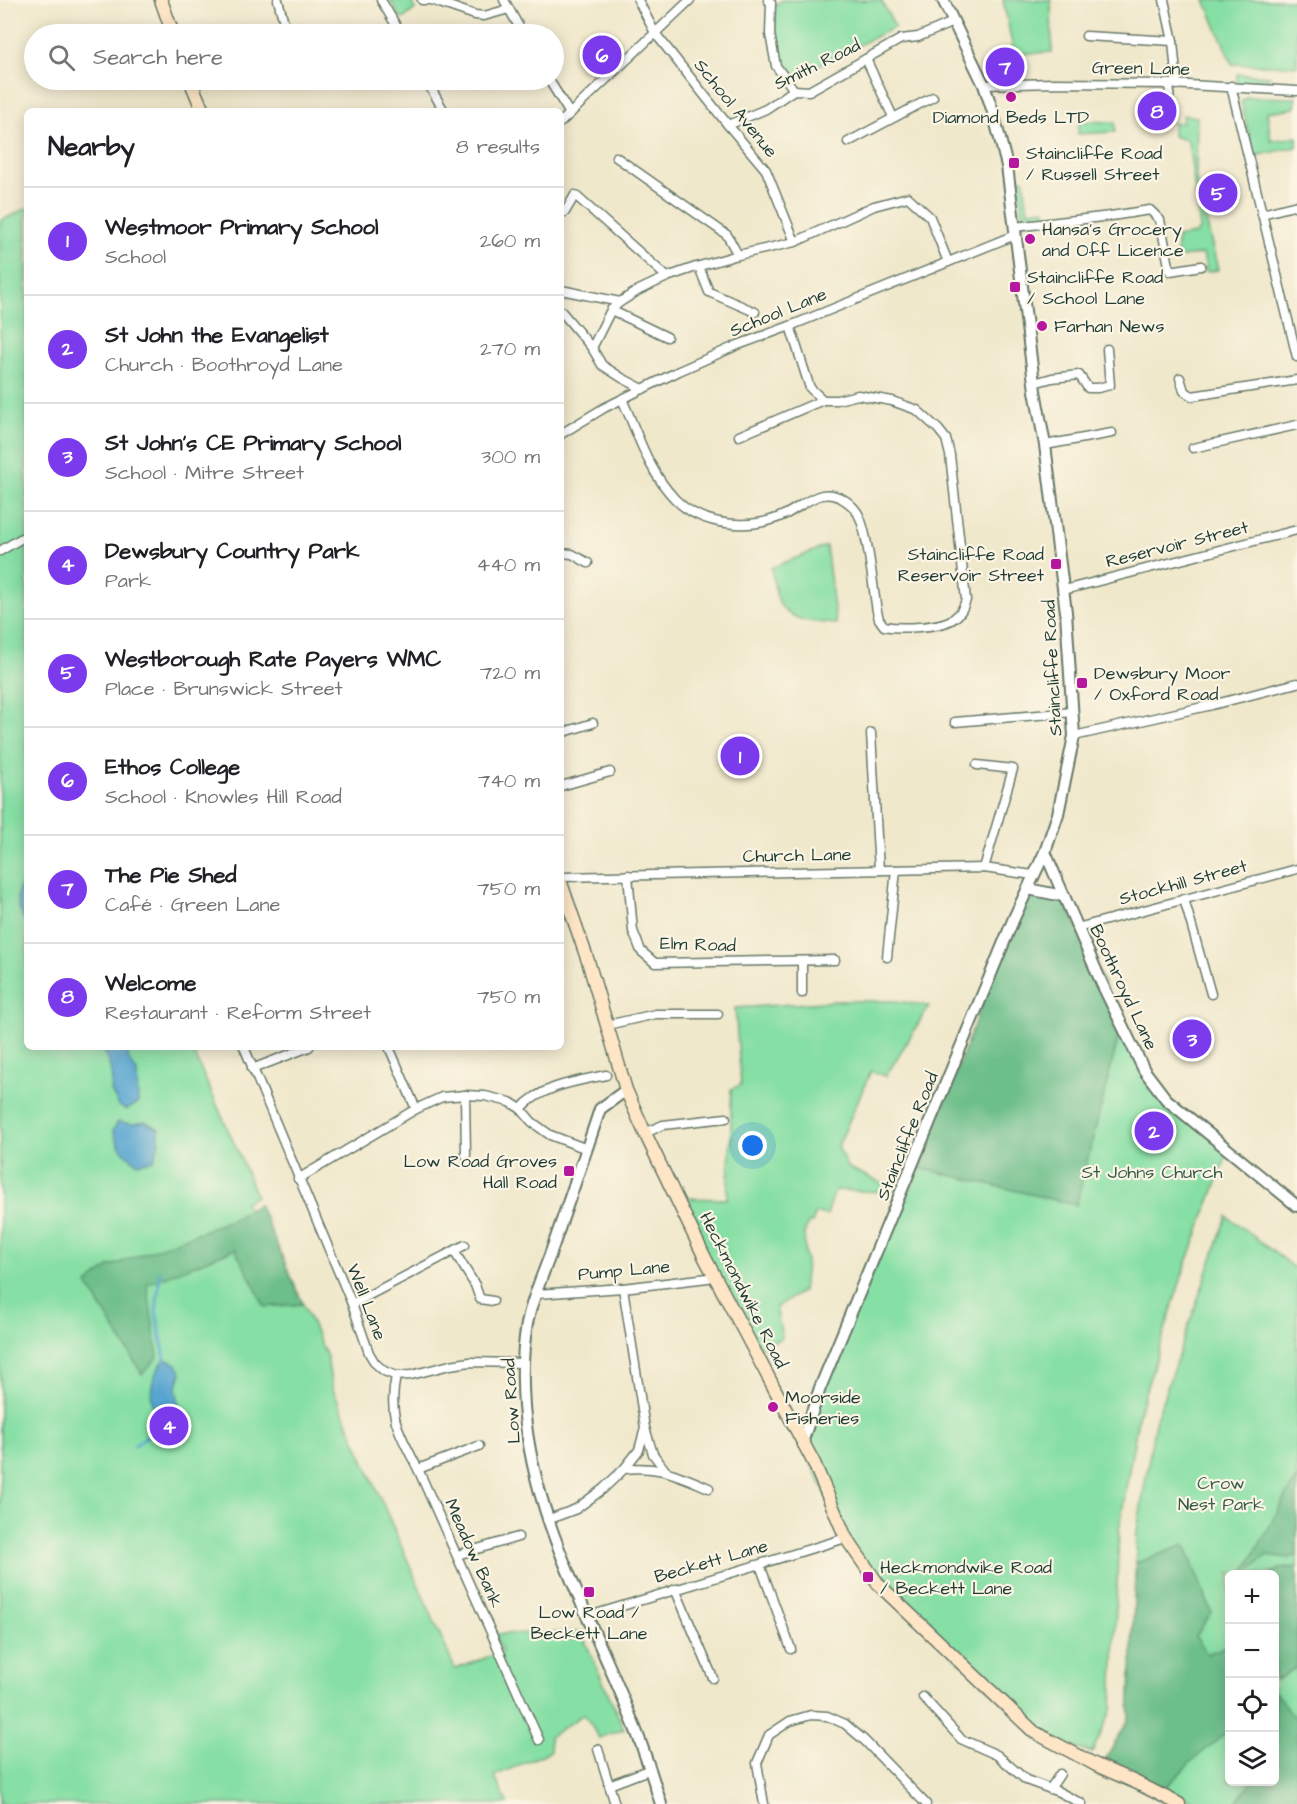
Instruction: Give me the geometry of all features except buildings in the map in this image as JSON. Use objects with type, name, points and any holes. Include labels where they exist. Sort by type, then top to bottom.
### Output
[{"type":"main road","points":[[161,0],[169,24]]},
{"type":"main road","points":[[194,90],[202,108]]},
{"type":"main road","name":"Heckmondwike Road","points":[[564,890],[588,961],[626,1090],[715,1276],[814,1462],[846,1538],[878,1584],[1034,1732],[1176,1803]]},
{"type":"street","points":[[278,0],[284,24]]},
{"type":"street","points":[[381,0],[394,24]]},
{"type":"street","points":[[422,0],[431,0],[474,15],[484,16],[509,9]]},
{"type":"street","points":[[504,0],[518,24]]},
{"type":"street","name":"School Avenue","points":[[638,0],[655,33],[766,170],[795,242]]},
{"type":"street","points":[[564,119],[690,0]]},
{"type":"street","points":[[768,0],[771,3],[770,34],[776,66],[794,90]]},
{"type":"street","name":"Staincliffe Road","points":[[802,1443],[820,1388],[1005,940],[1045,852],[1058,814],[1074,736],[1064,590],[1045,445],[1034,382],[1007,166],[984,85],[943,0]]},
{"type":"street","points":[[1164,0],[1173,41],[1173,84],[1168,117]]},
{"type":"street","name":"Smith Road","points":[[728,125],[766,109],[794,90],[809,91],[901,39],[918,37],[953,22]]},
{"type":"street","points":[[1086,36],[1173,41]]},
{"type":"street","points":[[866,59],[893,117]]},
{"type":"street","name":"Green Lane","points":[[984,85],[1173,84],[1297,91]]},
{"type":"street","points":[[1231,87],[1297,357]]},
{"type":"street","points":[[432,90],[442,108]]},
{"type":"street","points":[[555,90],[570,114]]},
{"type":"street","points":[[848,142],[933,97]]},
{"type":"street","points":[[616,158],[727,235],[738,255]]},
{"type":"street","points":[[565,212],[575,195],[668,277]]},
{"type":"street","points":[[592,348],[610,310],[639,290],[668,277],[738,255],[795,242],[874,206],[908,196],[930,217],[948,262]]},
{"type":"street","points":[[1262,214],[1297,205]]},
{"type":"street","name":"School Lane","points":[[564,432],[622,399],[679,371],[948,262],[1014,231],[1150,210],[1160,220],[1170,271],[1201,266]]},
{"type":"street","points":[[699,267],[708,292],[755,312]]},
{"type":"street","points":[[564,291],[620,302]]},
{"type":"street","points":[[610,310],[667,337]]},
{"type":"street","points":[[564,315],[592,348],[602,364],[643,389]]},
{"type":"street","points":[[790,326],[810,388],[823,400]]},
{"type":"street","points":[[1034,382],[1078,375],[1088,388],[1110,385],[1107,349]]},
{"type":"street","points":[[1180,378],[1184,391],[1192,396],[1297,380]]},
{"type":"street","points":[[622,399],[659,482],[677,502],[699,516],[732,525],[762,522],[785,515],[824,494],[840,496],[857,513],[862,525],[877,611],[884,626],[894,628],[926,626],[951,621],[960,614],[966,600],[950,455],[946,439],[916,410],[892,401],[858,395],[837,400],[823,400],[739,436]]},
{"type":"street","points":[[1193,448],[1297,425]]},
{"type":"street","points":[[1045,445],[1112,433]]},
{"type":"street","name":"Reservoir Street","points":[[1064,590],[1297,530]]},
{"type":"street","points":[[0,551],[24,537]]},
{"type":"street","points":[[564,553],[572,554],[588,563]]},
{"type":"street","points":[[1074,736],[1297,683]]},
{"type":"street","points":[[955,722],[1073,712]]},
{"type":"street","points":[[564,732],[593,723]]},
{"type":"street","points":[[871,733],[879,870]]},
{"type":"street","points":[[977,765],[1013,769],[984,868]]},
{"type":"street","points":[[564,785],[610,772]]},
{"type":"street","name":"Boothroyd Lane","points":[[1045,852],[1102,984],[1144,1070],[1166,1100],[1297,1206]]},
{"type":"street","name":"Church Lane","points":[[564,884],[628,874],[984,868],[1033,875]]},
{"type":"street","name":"Stockhill Street","points":[[1077,928],[1297,869]]},
{"type":"street","points":[[887,957],[896,870]]},
{"type":"street","name":"Elm Road","points":[[628,874],[633,931],[641,951],[655,963],[835,960]]},
{"type":"street","points":[[1028,889],[1063,896]]},
{"type":"street","points":[[1184,899],[1211,994]]},
{"type":"street","points":[[802,962],[802,993]]},
{"type":"street","points":[[607,1025],[656,1014],[718,1014]]},
{"type":"street","name":"Well Lane","points":[[245,1050],[352,1304],[369,1353],[384,1371],[396,1376]]},
{"type":"street","points":[[252,1069],[301,1050]]},
{"type":"street","points":[[390,1050],[416,1108]]},
{"type":"street","points":[[521,1109],[542,1093],[606,1075]]},
{"type":"street","name":"Low Road","points":[[626,1090],[600,1109],[527,1322],[522,1362],[526,1426],[547,1520],[586,1617],[631,1716],[651,1769],[661,1804]]},
{"type":"street","points":[[465,1095],[466,1155]]},
{"type":"street","points":[[298,1179],[416,1108],[441,1097],[485,1096],[510,1102],[550,1135],[587,1149]]},
{"type":"street","points":[[645,1133],[663,1125],[726,1118]]},
{"type":"street","points":[[352,1304],[465,1245]]},
{"type":"street","points":[[454,1251],[475,1285],[480,1299],[493,1301]]},
{"type":"street","name":"Pump Lane","points":[[537,1294],[623,1288],[715,1276]]},
{"type":"street","points":[[623,1288],[645,1428],[653,1454],[665,1470]]},
{"type":"street","points":[[396,1376],[411,1375],[470,1362],[522,1362]]},
{"type":"street","name":"Meadow Bank","points":[[396,1376],[392,1404],[397,1427],[539,1740]]},
{"type":"street","points":[[547,1520],[576,1509],[603,1489],[624,1469],[639,1450],[645,1428]]},
{"type":"street","points":[[418,1469],[479,1446]]},
{"type":"street","points":[[624,1469],[639,1467],[665,1470],[709,1488]]},
{"type":"street","points":[[457,1556],[518,1537]]},
{"type":"street","name":"Beckett Lane","points":[[586,1617],[846,1538]]},
{"type":"street","points":[[760,1565],[791,1649]]},
{"type":"street","points":[[675,1589],[713,1678]]},
{"type":"street","points":[[922,1697],[961,1739],[997,1755],[1026,1780],[1082,1804]]},
{"type":"street","points":[[764,1804],[757,1763],[770,1735],[790,1721],[811,1715],[827,1716],[845,1724],[864,1740],[926,1804]]},
{"type":"street","points":[[598,1749],[615,1804]]},
{"type":"street","points":[[609,1785],[651,1769]]},
{"type":"street","points":[[1050,1789],[1060,1774]]},
{"type":"green space","points":[[390,0],[411,0],[415,9],[401,19]]},
{"type":"green space","points":[[782,0],[881,0],[895,27],[795,77],[779,60],[773,7]]},
{"type":"green space","points":[[1003,0],[1051,0],[1052,52],[1014,54]]},
{"type":"green space","points":[[1205,0],[1297,0],[1297,66],[1232,64]]},
{"type":"green space","points":[[1237,74],[1270,76],[1265,87],[1236,85]]},
{"type":"green space","points":[[1247,97],[1296,98],[1295,108],[1267,112],[1271,141],[1297,137],[1297,147],[1254,156],[1241,102]]},
{"type":"green space","points":[[1183,115],[1197,117],[1196,179],[1218,270],[1207,272],[1203,254],[1177,258],[1177,237],[1196,234],[1200,228],[1188,141],[1173,136],[1173,123],[1182,123]]},
{"type":"green space","points":[[1079,121],[1115,122],[1115,132],[1078,134]]},
{"type":"green space","points":[[1018,179],[1024,179],[1028,211],[1045,209],[1047,220],[1024,223]]},
{"type":"green space","points":[[24,209],[24,1050],[192,1050],[256,1196],[245,1202],[287,1305],[303,1304],[327,1357],[332,1387],[455,1669],[502,1652],[494,1634],[581,1632],[624,1729],[599,1738],[584,1714],[549,1737],[551,1751],[494,1776],[508,1804],[0,1804],[0,221]]},
{"type":"green space","points":[[826,546],[836,624],[803,620],[783,609],[775,590],[771,568]]},
{"type":"green space","points":[[1028,889],[1063,896],[1122,1023],[1076,1205],[920,1168],[1014,918]]},
{"type":"green space","points":[[839,1001],[897,1001],[929,1006],[886,1076],[871,1071],[838,1146],[847,1167],[890,1187],[886,1192],[835,1190],[827,1215],[816,1213],[812,1223],[808,1223],[804,1234],[806,1263],[803,1291],[776,1307],[782,1338],[755,1350],[677,1198],[727,1199],[731,1089],[741,1085],[735,1008]]},
{"type":"green space","name":"St Johns Church","points":[[1122,1023],[1166,1099],[1229,1150],[1183,1273],[1139,1412],[1119,1530],[1112,1709],[1092,1753],[1034,1732],[878,1584],[846,1538],[802,1443],[820,1388],[920,1168],[1076,1204]]},
{"type":"green space","points":[[259,1204],[303,1304],[265,1307],[235,1249],[147,1284],[158,1357],[142,1374],[87,1284],[109,1267],[235,1218]]},
{"type":"green space","name":"Crow Nest Park","points":[[1227,1216],[1297,1270],[1297,1804],[1199,1804],[1106,1759],[1129,1719],[1137,1531],[1155,1422]]},
{"type":"green space","points":[[1297,1477],[1297,1556],[1288,1558],[1267,1555],[1250,1570],[1245,1570]]},
{"type":"green space","points":[[1185,1545],[1212,1613],[1195,1636],[1207,1654],[1225,1647],[1225,1734],[1192,1761],[1165,1788],[1106,1759],[1129,1719],[1136,1563]]},
{"type":"green space","points":[[1297,1567],[1297,1667],[1279,1678],[1278,1570]]},
{"type":"green space","points":[[1279,1697],[1297,1720],[1297,1804],[1234,1804],[1249,1786],[1279,1786]]},
{"type":"water","points":[[24,882],[24,918],[17,897],[19,888]]},
{"type":"water","points":[[102,1050],[127,1050],[129,1061],[137,1072],[138,1103],[127,1110],[119,1106],[111,1091],[112,1079]]},
{"type":"water","points":[[118,1122],[134,1124],[146,1122],[159,1129],[159,1141],[154,1160],[138,1163],[125,1153],[113,1130]]},
{"type":"water","points":[[165,1359],[177,1364],[181,1373],[176,1389],[180,1408],[176,1415],[165,1418],[156,1414],[151,1392],[154,1378]]},
{"type":"waterway","points":[[160,1272],[156,1312],[165,1359]]},
{"type":"waterway","points":[[134,1446],[162,1424],[165,1418]]},
{"type":"place","name":"Ethos College","points":[[602,55]]},
{"type":"place","name":"The Pie Shed","points":[[1005,67]]},
{"type":"place","name":"Diamond Beds LTD","points":[[1011,97]]},
{"type":"place","name":"Welcome","points":[[1157,111]]},
{"type":"place","name":"Staincliffe Road / Russell Street","points":[[1014,163]]},
{"type":"place","name":"Westborough Rate Payers WMC","points":[[1218,193]]},
{"type":"place","name":"Hansa's Grocery and Off Licence","points":[[1030,239]]},
{"type":"place","name":"Staincliffe Road / School Lane","points":[[1015,287]]},
{"type":"place","name":"Farhan News","points":[[1042,326]]},
{"type":"place","name":"Staincliffe Road Reservoir Street","points":[[1056,564]]},
{"type":"place","name":"Dewsbury Moor / Oxford Road","points":[[1082,683]]},
{"type":"place","name":"Westmoor Primary School","points":[[740,756]]},
{"type":"place","name":"St John's CE Primary School","points":[[1192,1039]]},
{"type":"place","name":"St John the Evangelist","points":[[1154,1131]]},
{"type":"place","name":"Low Road Groves Hall Road","points":[[569,1171]]},
{"type":"place","name":"Moorside Fisheries","points":[[773,1407]]},
{"type":"place","name":"Dewsbury Country Park","points":[[169,1426]]},
{"type":"place","name":"Heckmondwike Road / Beckett Lane","points":[[868,1577]]},
{"type":"place","name":"Low Road / Beckett Lane","points":[[589,1592]]}]
